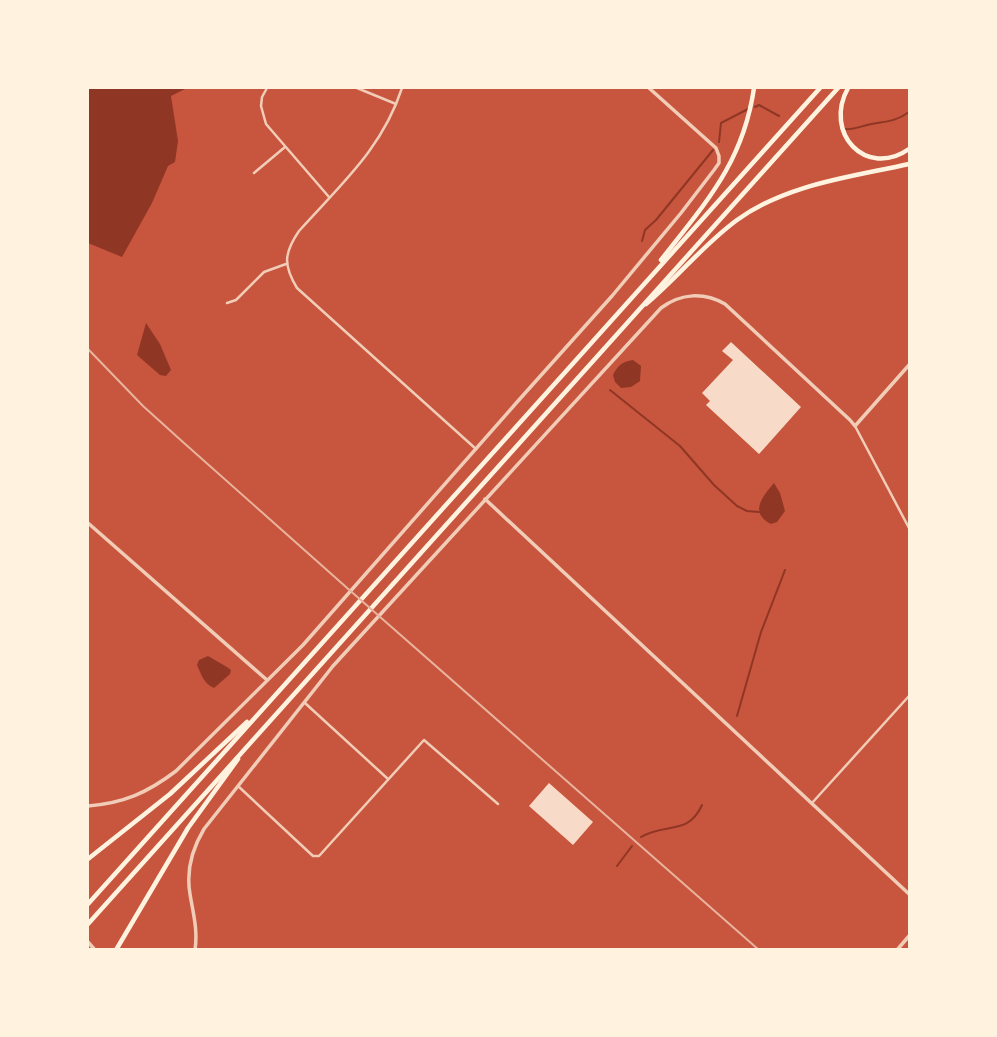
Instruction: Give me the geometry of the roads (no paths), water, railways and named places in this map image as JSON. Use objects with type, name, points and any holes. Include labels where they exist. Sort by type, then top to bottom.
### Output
[{"type":"highway","points":[[636,292],[706,202],[727,170],[745,128],[754,88]]},
{"type":"highway","points":[[88,904],[820,88]]},
{"type":"highway","points":[[88,924],[838,88]]},
{"type":"highway","points":[[848,88],[839,116],[842,130],[852,146],[869,156],[881,158],[895,156],[909,149]]},
{"type":"highway","points":[[632,316],[716,237],[760,206],[810,186],[909,164]]},
{"type":"highway","points":[[88,859],[170,794],[256,715]]},
{"type":"highway","points":[[116,950],[188,828],[254,737]]},
{"type":"street","points":[[267,88],[262,97],[266,124],[329,197]]},
{"type":"street","points":[[357,88],[397,105]]},
{"type":"street","points":[[402,88],[397,105],[374,147],[295,237],[286,264],[297,288],[476,449]]},
{"type":"street","points":[[88,806],[117,803],[160,783],[176,771],[303,645],[612,296],[681,214],[715,170],[719,156],[716,148],[649,88]]},
{"type":"street","points":[[254,173],[285,147]]},
{"type":"street","points":[[227,303],[236,300],[264,272],[286,264]]},
{"type":"street","points":[[195,950],[197,925],[189,888],[191,857],[204,829],[338,662],[661,308],[676,299],[708,296],[737,313],[850,420],[909,528]]},
{"type":"street","points":[[855,426],[909,365]]},
{"type":"street","points":[[485,499],[909,894]]},
{"type":"street","points":[[88,523],[267,680]]},
{"type":"street","points":[[812,803],[909,696]]},
{"type":"street","points":[[304,702],[388,779]]},
{"type":"street","points":[[238,786],[316,857],[424,740],[498,804]]},
{"type":"street","points":[[897,950],[909,936]]},
{"type":"street","points":[[88,942],[95,949]]},
{"type":"waterway","points":[[755,107],[759,105],[779,116]]},
{"type":"waterway","points":[[719,142],[721,123],[748,109]]},
{"type":"waterway","points":[[845,129],[894,120],[909,112]]},
{"type":"waterway","points":[[642,241],[645,230],[713,150]]},
{"type":"waterway","points":[[610,390],[680,446],[714,485],[737,506],[747,511],[759,512]]},
{"type":"waterway","points":[[737,716],[761,632],[785,570]]},
{"type":"waterway","points":[[641,837],[683,825],[696,815],[702,805]]},
{"type":"waterway","points":[[617,866],[632,846]]},
{"type":"railway","points":[[88,349],[143,406],[184,443],[759,950]]}]
